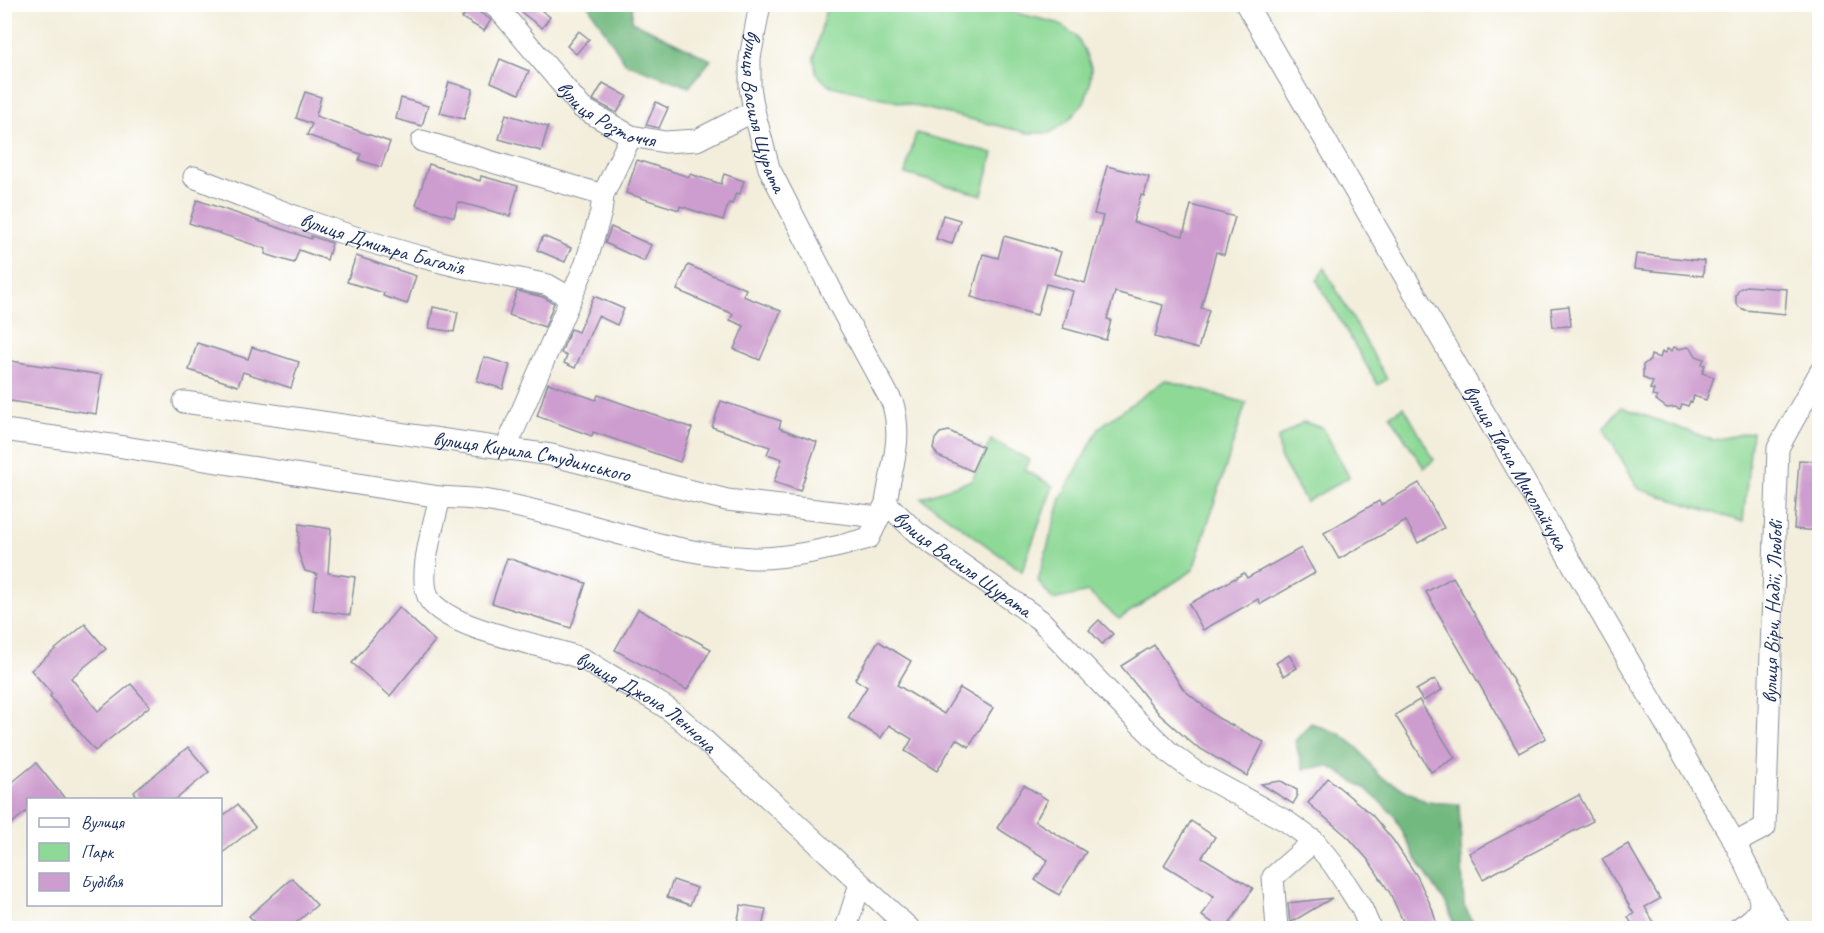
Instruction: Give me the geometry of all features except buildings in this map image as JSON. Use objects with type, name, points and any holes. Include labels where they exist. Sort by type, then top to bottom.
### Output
[{"type":"street","name":"вулиця Розточчя","points":[[492,4],[582,108],[631,136],[665,142],[698,140],[754,111]]},
{"type":"street","name":"вулиця Василя Щурата","points":[[760,4],[750,58],[754,111],[769,168],[893,404],[898,420],[898,438],[882,510],[1040,620],[1170,753],[1194,771],[1286,821],[1314,841],[1339,873],[1362,909],[1370,928]]},
{"type":"street","name":"вулиця Івана Миколайчука","points":[[1245,4],[1735,843],[1759,894],[1780,928]]},
{"type":"street","points":[[505,450],[586,263],[601,212],[603,195],[631,136]]},
{"type":"street","points":[[422,141],[603,195]]},
{"type":"street","name":"вулиця Дмитра Багалія","points":[[194,177],[318,224],[393,248],[445,263],[548,285],[558,290],[569,301]]},
{"type":"street","name":"вулиця Віри, Надії, Любові","points":[[1735,843],[1765,827],[1778,448],[1820,372]]},
{"type":"street","name":"вулиця Кирила Студинського","points":[[184,402],[551,455],[727,500],[882,510]]},
{"type":"street","points":[[4,430],[440,497],[489,501],[691,550],[753,558],[848,544],[869,538],[882,510]]},
{"type":"street","name":"вулиця Джона Леннона","points":[[440,497],[425,570],[425,590],[431,602],[443,612],[471,626],[581,659],[662,705],[699,734],[909,928]]},
{"type":"street","points":[[1277,928],[1273,877],[1314,841]]},
{"type":"street","points":[[846,928],[860,884]]},
{"type":"street","points":[[1739,928],[1755,917],[1760,907],[1759,894]]},
{"type":"green space","points":[[588,5],[632,5],[632,21],[711,60],[689,87],[625,63]]},
{"type":"green space","points":[[827,5],[985,5],[1057,23],[1075,35],[1091,67],[1090,84],[1084,103],[1068,121],[1050,133],[1028,133],[828,85],[816,73],[814,58]]},
{"type":"green space","points":[[916,133],[993,153],[982,195],[905,174]]},
{"type":"green space","points":[[1324,268],[1387,379],[1378,385],[1317,281]]},
{"type":"green space","points":[[1165,380],[1246,403],[1193,570],[1119,619],[1088,592],[1053,600],[1038,581],[1061,498],[1100,427]]},
{"type":"green space","points":[[1404,407],[1434,460],[1424,468],[1390,415]]},
{"type":"green space","points":[[1621,407],[1713,440],[1752,432],[1743,522],[1639,489],[1604,429]]},
{"type":"green space","points":[[1303,422],[1323,428],[1349,477],[1306,502],[1280,457],[1278,438]]},
{"type":"green space","points":[[991,440],[1030,460],[1025,470],[1053,486],[1022,571],[921,498],[972,480]]},
{"type":"green space","points":[[1311,723],[1340,734],[1358,748],[1379,776],[1427,802],[1459,804],[1464,905],[1476,928],[1455,928],[1448,907],[1415,857],[1394,815],[1366,789],[1329,766],[1303,769],[1295,741]]}]
